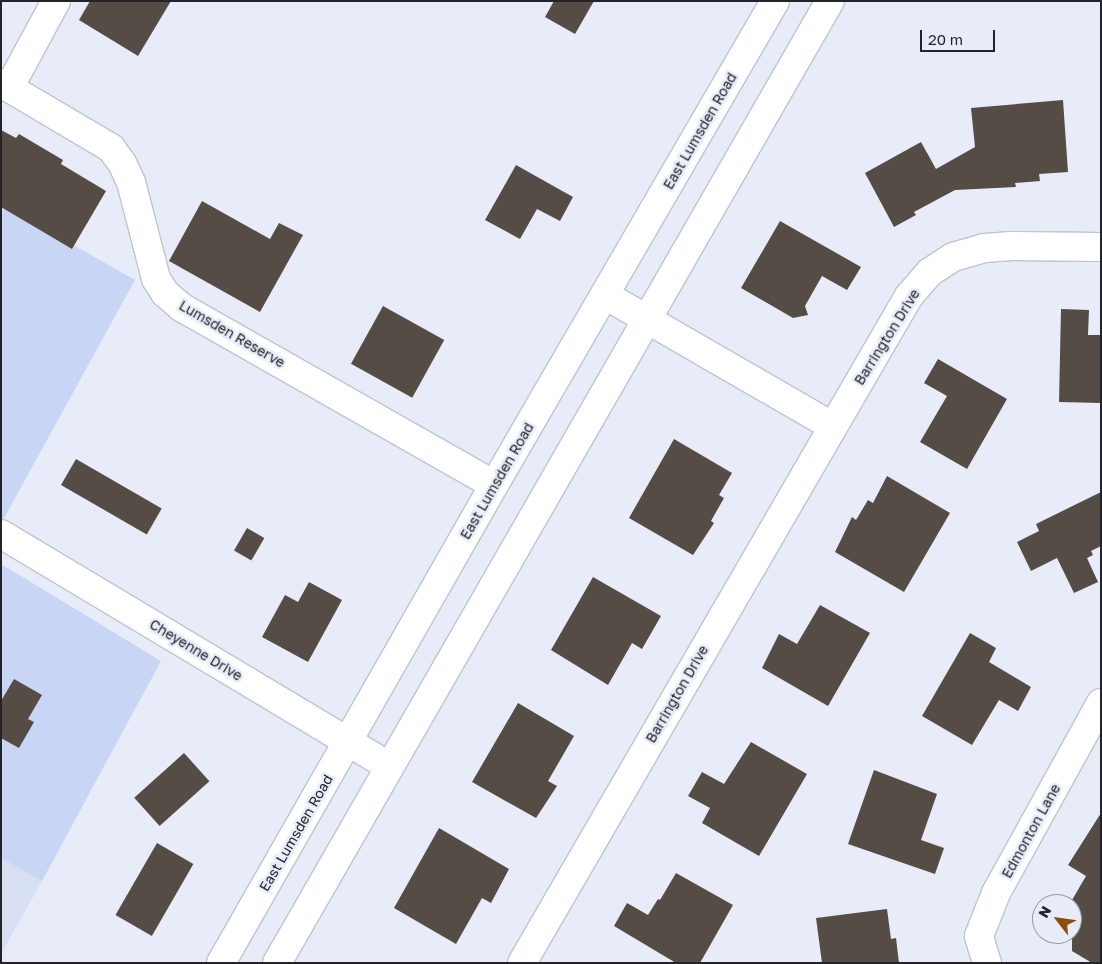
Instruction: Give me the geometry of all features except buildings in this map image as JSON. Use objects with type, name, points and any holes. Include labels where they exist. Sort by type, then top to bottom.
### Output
[{"type":"street","points":[[5,85],[56,1]]},
{"type":"street","name":"East Lumsden Road","points":[[221,963],[349,742],[494,485],[775,1]]},
{"type":"street","points":[[277,963],[830,1]]},
{"type":"street","name":"Lumsden Reserve","points":[[5,85],[111,148],[122,163],[131,182],[156,279],[165,292],[181,307],[494,485]]},
{"type":"street","name":"Barrington Drive","points":[[522,963],[909,296],[930,272],[953,257],[984,248],[1012,246],[1101,247]]},
{"type":"street","points":[[605,295],[832,426]]},
{"type":"street","name":"Cheyenne Drive","points":[[1,534],[390,767]]},
{"type":"street","name":"Edmonton Lane","points":[[987,963],[979,936],[996,893],[1101,703]]},
{"type":"shaded area","points":[[1,204],[135,280],[3,520],[1,519]]},
{"type":"shaded area","points":[[1,564],[161,661],[42,881],[1,858]]},
{"type":"shaded area","points":[[1,858],[42,881],[1,954]]}]
